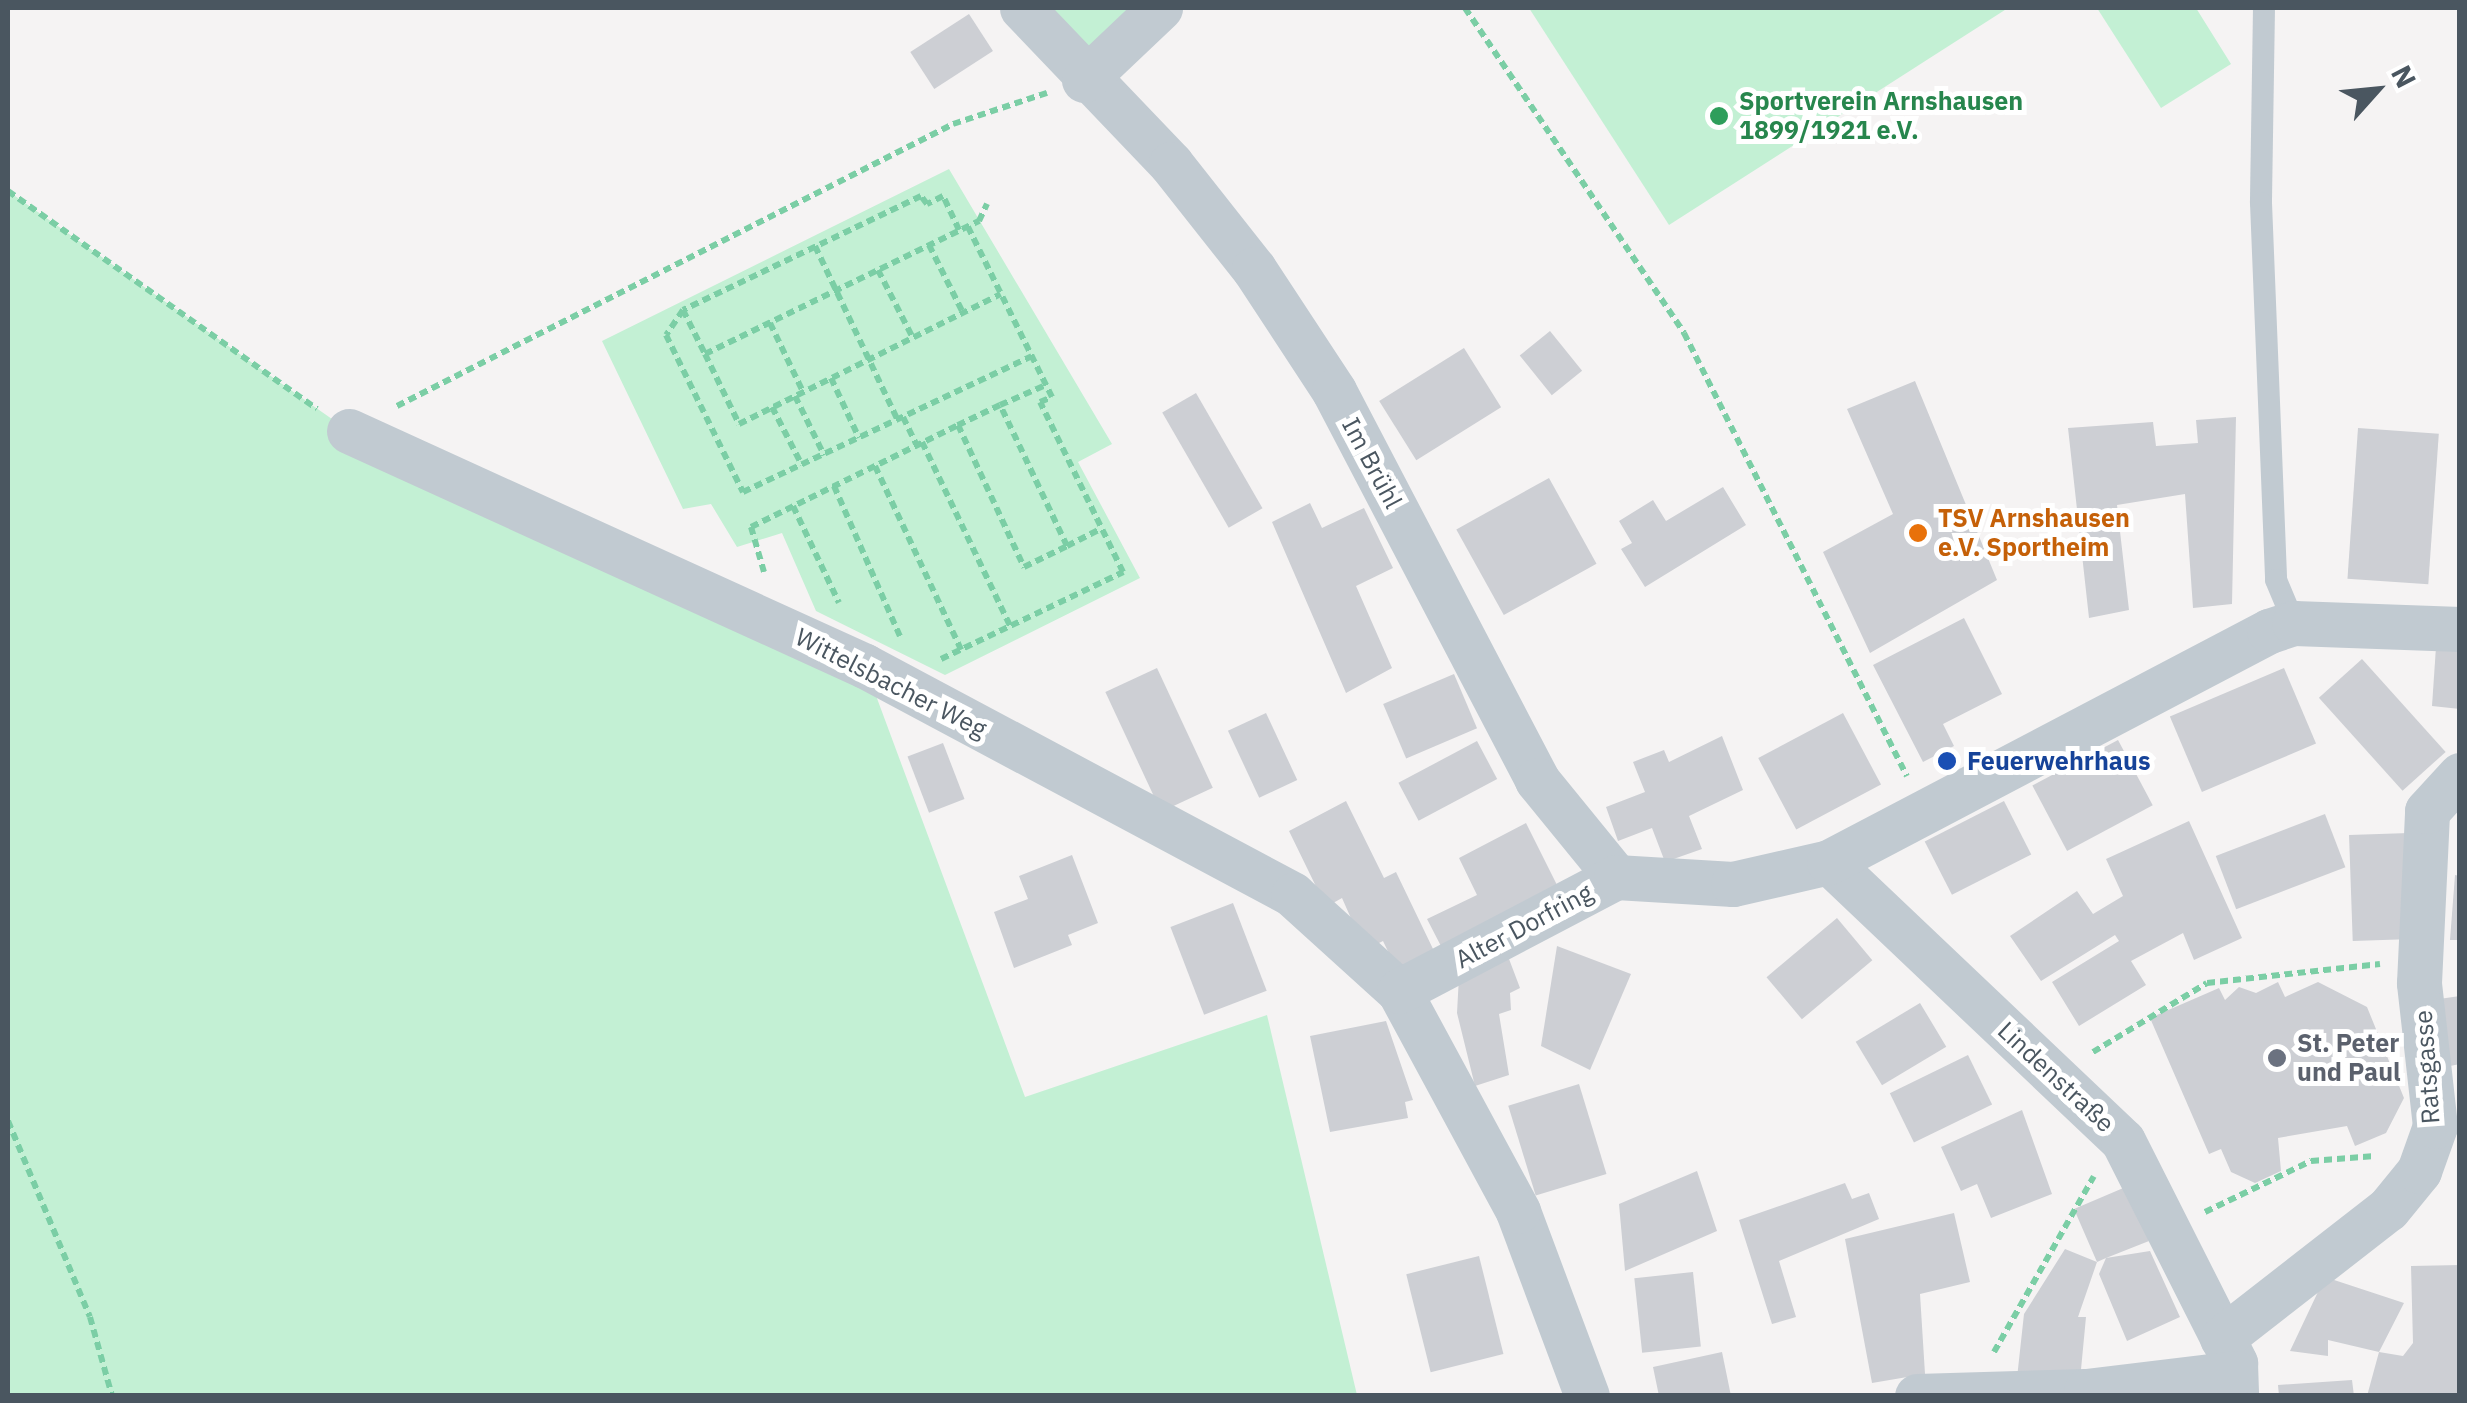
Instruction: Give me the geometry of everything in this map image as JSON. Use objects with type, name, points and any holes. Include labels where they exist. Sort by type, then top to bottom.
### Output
[{"type":"street","name":"Im Brühl","points":[[1022,8],[1084,80],[1171,164],[1254,268],[1334,391],[1537,780],[1616,878]]},
{"type":"street","points":[[1084,80],[1160,8]]},
{"type":"street","name":"Wittelsbacher Weg","points":[[348,431],[882,675],[1293,895],[1399,990]]},
{"type":"street","name":"Alter Dorfring","points":[[1399,990],[1616,878],[1741,892],[1829,862],[2148,689],[2294,623],[2460,629]]},
{"type":"street","name":"Ratsgasse","points":[[2231,1369],[2419,1171],[2435,1126],[2420,959],[2428,811],[2460,775]]},
{"type":"street","name":"Lindenstraße","points":[[1829,862],[2123,1141],[2231,1369]]},
{"type":"street","points":[[1399,990],[1518,1211],[1586,1396]]},
{"type":"street","points":[[1917,1396],[1972,1395],[2231,1369]]},
{"type":"lane","points":[[2264,8],[2261,204],[2276,580],[2294,623]]},
{"type":"path","points":[[1465,8],[1684,333],[1926,812]]},
{"type":"path","points":[[8,191],[348,431],[953,124],[1084,80]]},
{"type":"path","points":[[927,653],[940,660],[1123,572],[1040,402],[1052,396],[1046,385],[1032,356],[1001,294],[943,196],[927,204],[921,196],[683,310],[666,336],[743,492],[1032,356]]},
{"type":"path","points":[[705,354],[964,228],[987,204]]},
{"type":"path","points":[[929,245],[963,313]]},
{"type":"path","points":[[815,246],[869,359],[900,418],[919,443],[1010,626]]},
{"type":"path","points":[[878,270],[913,338]]},
{"type":"path","points":[[683,310],[739,424],[1001,294]]},
{"type":"path","points":[[770,323],[804,392]]},
{"type":"path","points":[[830,378],[859,438]]},
{"type":"path","points":[[764,573],[751,527],[1046,385]]},
{"type":"path","points":[[794,396],[824,454]]},
{"type":"path","points":[[1000,405],[1067,546]]},
{"type":"path","points":[[772,407],[802,465]]},
{"type":"path","points":[[958,426],[1024,566],[1101,529]]},
{"type":"path","points":[[875,466],[961,650]]},
{"type":"path","points":[[834,486],[901,638]]},
{"type":"path","points":[[793,506],[837,602],[853,610]]},
{"type":"path","points":[[885,629],[914,646]]},
{"type":"path","points":[[2056,1078],[2207,982],[2420,959]]},
{"type":"path","points":[[8,1121],[90,1317],[112,1396]]},
{"type":"path","points":[[1972,1395],[2070,1205],[2123,1141]]},
{"type":"path","points":[[2168,1230],[2311,1161],[2369,1154],[2419,1171]]},
{"type":"green space","points":[[1022,8],[1160,8],[1084,80]]},
{"type":"green space","name":"Sportverein Arnshausen 1899/1921 e.V.","points":[[1529,8],[2008,8],[1669,225]]},
{"type":"green space","points":[[2097,8],[2196,8],[2231,64],[2161,108]]},
{"type":"green space","points":[[949,169],[1112,444],[1078,462],[1140,578],[945,675],[816,611],[782,533],[737,547],[711,504],[683,509],[602,341]]},
{"type":"green space","points":[[8,191],[349,431],[865,666],[1025,1097],[1267,1015],[1357,1395],[8,1395]]},
{"type":"building","points":[[969,14],[993,51],[934,89],[910,52]]},
{"type":"building","points":[[1550,331],[1582,371],[1552,395],[1520,356]]},
{"type":"building","points":[[1464,348],[1501,407],[1416,460],[1379,401]]},
{"type":"building","name":"TSV Arnshausen e.V. Sportheim","points":[[1915,381],[1997,580],[1870,653],[1823,552],[1893,514],[1847,409]]},
{"type":"building","points":[[1196,393],[1262,508],[1229,528],[1162,412]]},
{"type":"building","points":[[2236,417],[2232,604],[2193,608],[2185,494],[2117,505],[2129,610],[2089,618],[2068,428],[2153,422],[2156,446],[2198,443],[2196,420]]},
{"type":"building","points":[[2358,428],[2439,434],[2428,584],[2347,579]]},
{"type":"building","points":[[1549,478],[1597,564],[1504,615],[1456,529]]},
{"type":"building","points":[[1723,487],[1746,525],[1645,587],[1621,549],[1632,543],[1619,521],[1653,500],[1666,521]]},
{"type":"building","points":[[1310,503],[1322,528],[1364,508],[1393,568],[1356,586],[1392,668],[1346,693],[1272,522]]},
{"type":"building","points":[[1964,618],[2002,694],[1943,724],[1954,746],[1923,762],[1873,665]]},
{"type":"building","points":[[2436,647],[2460,650],[2460,709],[2432,706]]},
{"type":"building","points":[[2362,659],[2446,752],[2403,791],[2319,698]]},
{"type":"building","points":[[1157,668],[1213,788],[1161,812],[1105,692]]},
{"type":"building","points":[[2284,668],[2316,743],[2202,792],[2170,716]]},
{"type":"building","points":[[1454,674],[1477,728],[1406,758],[1383,704]]},
{"type":"building","points":[[1266,713],[1297,780],[1259,798],[1228,731]]},
{"type":"building","points":[[1843,713],[1881,785],[1796,830],[1758,758]]},
{"type":"building","points":[[1722,736],[1743,790],[1689,816],[1702,849],[1665,862],[1652,828],[1618,841],[1606,807],[1645,792],[1633,762],[1664,750],[1669,762]]},
{"type":"building","points":[[2118,740],[2153,805],[2067,851],[2032,786]]},
{"type":"building","points":[[1477,741],[1497,779],[1419,821],[1398,783]]},
{"type":"building","points":[[943,743],[965,799],[929,813],[908,757]]},
{"type":"building","points":[[1346,801],[1384,878],[1396,872],[1434,951],[1396,968],[1383,941],[1365,950],[1342,898],[1326,907],[1289,831]]},
{"type":"building","points":[[2004,801],[2031,854],[1952,895],[1925,841]]},
{"type":"building","points":[[2325,814],[2345,867],[2236,909],[2216,856]]},
{"type":"building","points":[[2189,821],[2242,938],[2194,960],[2183,933],[2131,961],[2146,985],[2079,1026],[2052,982],[2119,941],[2115,935],[2041,981],[2010,936],[2077,891],[2093,914],[2123,896],[2106,859]]},
{"type":"building","points":[[1526,823],[1559,889],[1443,950],[1427,919],[1477,895],[1459,858]]},
{"type":"building","points":[[2409,833],[2413,939],[2353,941],[2349,835]]},
{"type":"building","points":[[1072,855],[1098,923],[1068,935],[1072,945],[1014,968],[994,912],[1028,899],[1019,876]]},
{"type":"building","points":[[2455,875],[2460,876],[2460,940],[2450,940]]},
{"type":"building","points":[[1233,903],[1267,991],[1204,1015],[1170,927]]},
{"type":"building","points":[[1837,918],[1872,960],[1802,1019],[1767,977]]},
{"type":"building","points":[[1557,946],[1631,974],[1590,1070],[1541,1046]]},
{"type":"building","points":[[1506,951],[1520,988],[1510,993],[1511,1010],[1499,1014],[1509,1075],[1475,1086],[1457,1013],[1459,976]]},
{"type":"building","name":"St. Peter und Paul","points":[[2278,982],[2285,997],[2318,982],[2367,1007],[2404,1098],[2386,1133],[2355,1146],[2347,1126],[2278,1138],[2281,1171],[2255,1183],[2231,1172],[2221,1149],[2209,1154],[2150,1018],[2219,988],[2225,1000],[2239,987],[2256,993]]},
{"type":"building","points":[[2460,996],[2460,1064],[2450,1066],[2439,999]]},
{"type":"building","points":[[1920,1003],[1946,1047],[1882,1085],[1856,1042]]},
{"type":"building","points":[[1386,1021],[1413,1100],[1405,1102],[1408,1118],[1330,1132],[1310,1036]]},
{"type":"building","points":[[1968,1055],[1992,1104],[1914,1143],[1890,1093]]},
{"type":"building","points":[[1579,1084],[1606,1174],[1536,1196],[1508,1106]]},
{"type":"building","points":[[2022,1110],[2052,1194],[1991,1218],[1977,1184],[1961,1191],[1941,1147]]},
{"type":"building","points":[[1697,1171],[1717,1231],[1625,1271],[1619,1204]]},
{"type":"building","points":[[1845,1183],[1852,1199],[1869,1193],[1879,1219],[1779,1261],[1796,1317],[1772,1324],[1739,1220]]},
{"type":"building","points":[[2128,1186],[2149,1241],[2097,1262],[2074,1209]]},
{"type":"building","points":[[1954,1213],[1970,1282],[1920,1294],[1925,1374],[1872,1383],[1845,1239]]},
{"type":"building","points":[[2065,1249],[2097,1262],[2078,1317],[2086,1317],[2080,1380],[2017,1378],[2024,1314]]},
{"type":"building","points":[[2150,1251],[2180,1317],[2127,1341],[2099,1274],[2106,1258]]},
{"type":"building","points":[[1479,1256],[1503,1354],[1431,1372],[1406,1274]]},
{"type":"building","points":[[2460,1265],[2460,1396],[2367,1396],[2379,1352],[2403,1356],[2413,1343],[2411,1266]]},
{"type":"building","points":[[1693,1272],[1701,1347],[1642,1353],[1634,1278]]},
{"type":"building","points":[[2325,1277],[2404,1303],[2379,1352],[2328,1340],[2328,1356],[2290,1351]]},
{"type":"building","points":[[1722,1352],[1731,1396],[1659,1396],[1653,1367]]},
{"type":"building","points":[[2352,1380],[2354,1396],[2279,1396],[2278,1385]]},
{"type":"place","name":"Sportverein Arnshausen 1899/1921 e.V.","points":[[1719,116]]},
{"type":"place","name":"TSV Arnshausen e.V. Sportheim","points":[[1918,533]]},
{"type":"place","name":"Feuerwehrhaus","points":[[1947,761]]},
{"type":"place","name":"St. Peter und Paul","points":[[2277,1058]]}]
